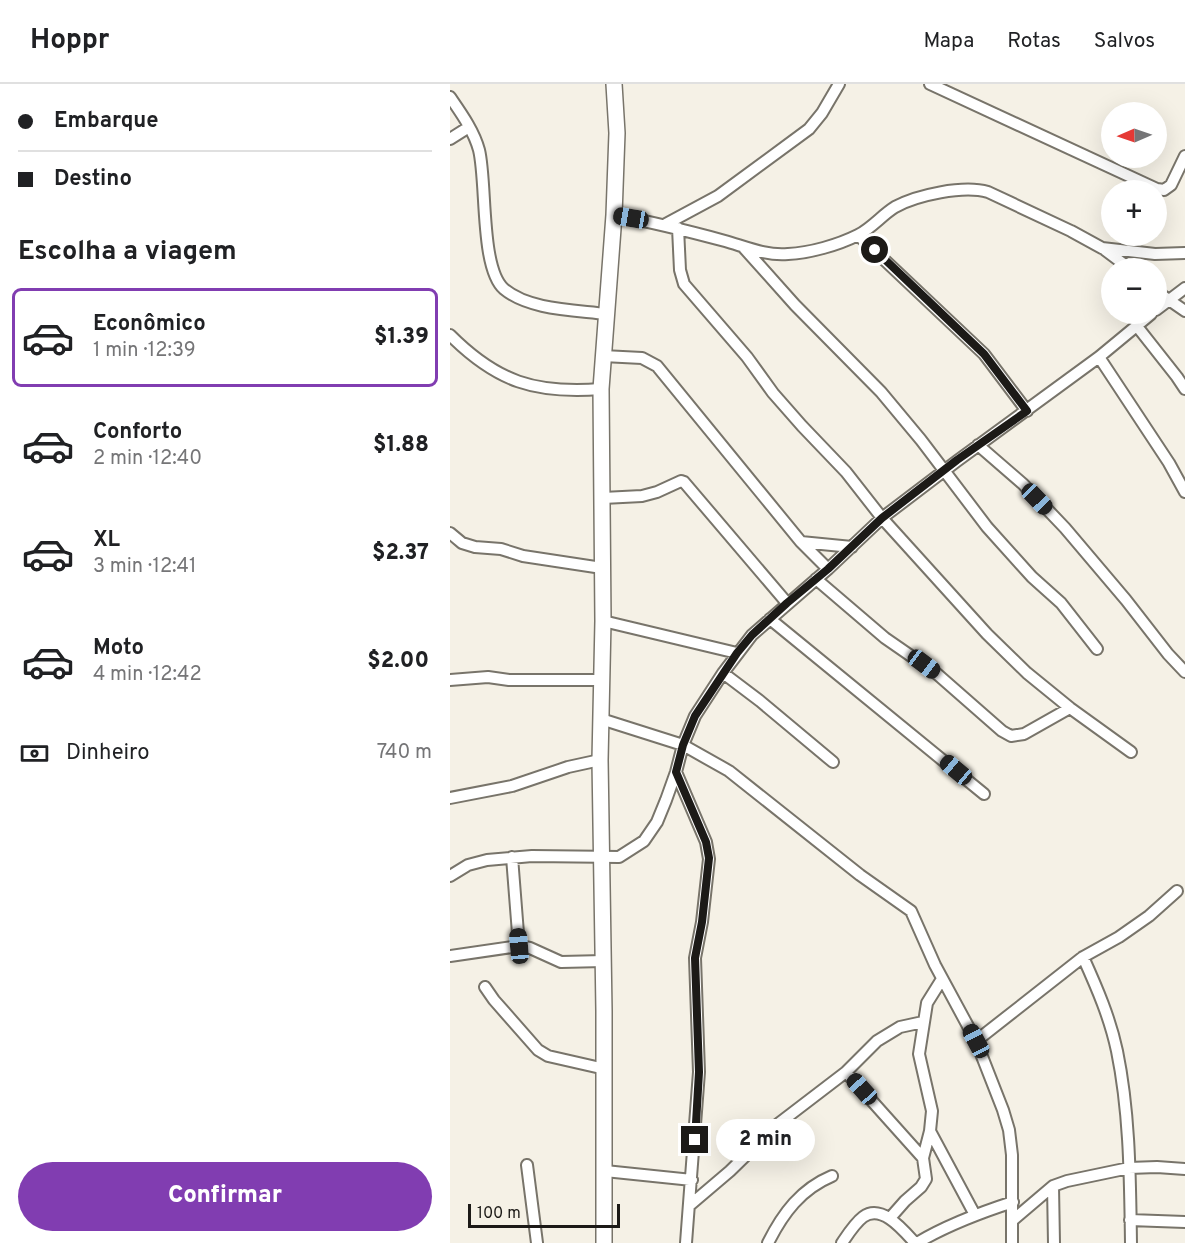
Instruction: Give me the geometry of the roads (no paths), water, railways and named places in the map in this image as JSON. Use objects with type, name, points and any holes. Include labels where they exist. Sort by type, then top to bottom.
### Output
[{"type":"street","points":[[604,1243],[604,961],[600,760],[603,621],[601,389],[614,215],[617,134],[614,84]]},
{"type":"street","points":[[666,224],[718,196],[809,129],[822,113],[839,84]]},
{"type":"street","points":[[930,84],[1158,189],[1164,190],[1172,185],[1185,156]]},
{"type":"street","points":[[450,98],[478,147],[482,165],[492,267],[502,287],[523,300],[555,308],[606,314]]},
{"type":"street","points":[[450,139],[469,128]]},
{"type":"street","points":[[614,215],[666,224],[744,248],[772,254],[787,254],[826,246],[858,235],[894,208],[908,201],[957,189],[978,189],[1060,226],[1102,248],[1115,258]]},
{"type":"street","points":[[678,228],[680,270],[684,284],[747,357],[801,426],[846,472],[882,518],[987,634],[1027,673],[1070,708],[1131,752]]},
{"type":"street","points":[[858,235],[984,354],[1027,411]]},
{"type":"street","points":[[744,248],[795,305],[881,392],[1011,556],[1061,603],[1097,649]]},
{"type":"street","points":[[1102,248],[1155,254],[1185,253]]},
{"type":"street","points":[[1185,288],[1169,300],[1185,311]]},
{"type":"street","points":[[450,876],[478,861],[512,857],[619,857],[644,841],[657,822],[695,716],[737,653],[752,635],[882,518],[1099,357],[1138,324]]},
{"type":"street","points":[[1136,326],[1178,377],[1185,389]]},
{"type":"street","points":[[450,335],[495,372],[512,381],[537,388],[571,392],[601,389]]},
{"type":"street","points":[[603,356],[642,358],[657,366],[801,542],[828,569]]},
{"type":"street","points":[[1099,357],[1169,463],[1185,492]]},
{"type":"street","points":[[978,445],[1023,484],[1065,528],[1185,672]]},
{"type":"street","points":[[603,498],[642,496],[681,481],[684,482],[787,603]]},
{"type":"street","points":[[450,533],[462,543],[475,547],[501,549],[523,556],[602,568]]},
{"type":"street","points":[[801,542],[852,547]]},
{"type":"street","points":[[816,579],[885,638],[937,674],[1002,731],[1011,736],[1024,734],[1070,708]]},
{"type":"street","points":[[770,619],[984,794]]},
{"type":"street","points":[[603,621],[737,653]]},
{"type":"street","points":[[723,674],[760,701],[833,762]]},
{"type":"street","points":[[450,680],[488,677],[509,680],[602,680]]},
{"type":"street","points":[[601,719],[683,745],[729,771],[860,875],[911,911],[942,979],[976,1041],[1003,1110],[1009,1130],[1012,1155],[1012,1243]]},
{"type":"street","points":[[450,798],[512,786],[568,767],[600,760]]},
{"type":"street","points":[[676,772],[706,842],[709,858],[702,922],[695,958],[699,1072],[686,1243]]},
{"type":"street","points":[[512,857],[519,946]]},
{"type":"street","points":[[976,1041],[1024,1005],[1058,975],[1149,916],[1177,891]]},
{"type":"street","points":[[450,956],[519,946],[530,948],[561,962],[604,961]]},
{"type":"street","points":[[1083,957],[1105,1006],[1117,1051],[1123,1090],[1129,1167],[1131,1243]]},
{"type":"street","points":[[890,1218],[924,1183],[923,1158],[932,1111],[919,1054],[927,1003],[942,979]]},
{"type":"street","points":[[485,987],[538,1050],[548,1056],[604,1069]]},
{"type":"street","points":[[690,1205],[730,1171],[778,1124],[846,1072],[877,1041],[900,1027],[923,1022]]},
{"type":"street","points":[[846,1072],[923,1158]]},
{"type":"street","points":[[930,1131],[975,1215]]},
{"type":"street","points":[[527,1166],[537,1243]]},
{"type":"street","points":[[1013,1220],[1053,1186],[1129,1167],[1185,1168]]},
{"type":"street","points":[[605,1171],[692,1180]]},
{"type":"street","points":[[768,1243],[791,1204],[814,1185],[832,1176]]},
{"type":"street","points":[[1053,1186],[1054,1243]]},
{"type":"street","points":[[842,1243],[864,1216],[871,1214],[890,1218],[916,1243],[975,1215],[1013,1202]]},
{"type":"street","points":[[1130,1220],[1185,1222]]}]
